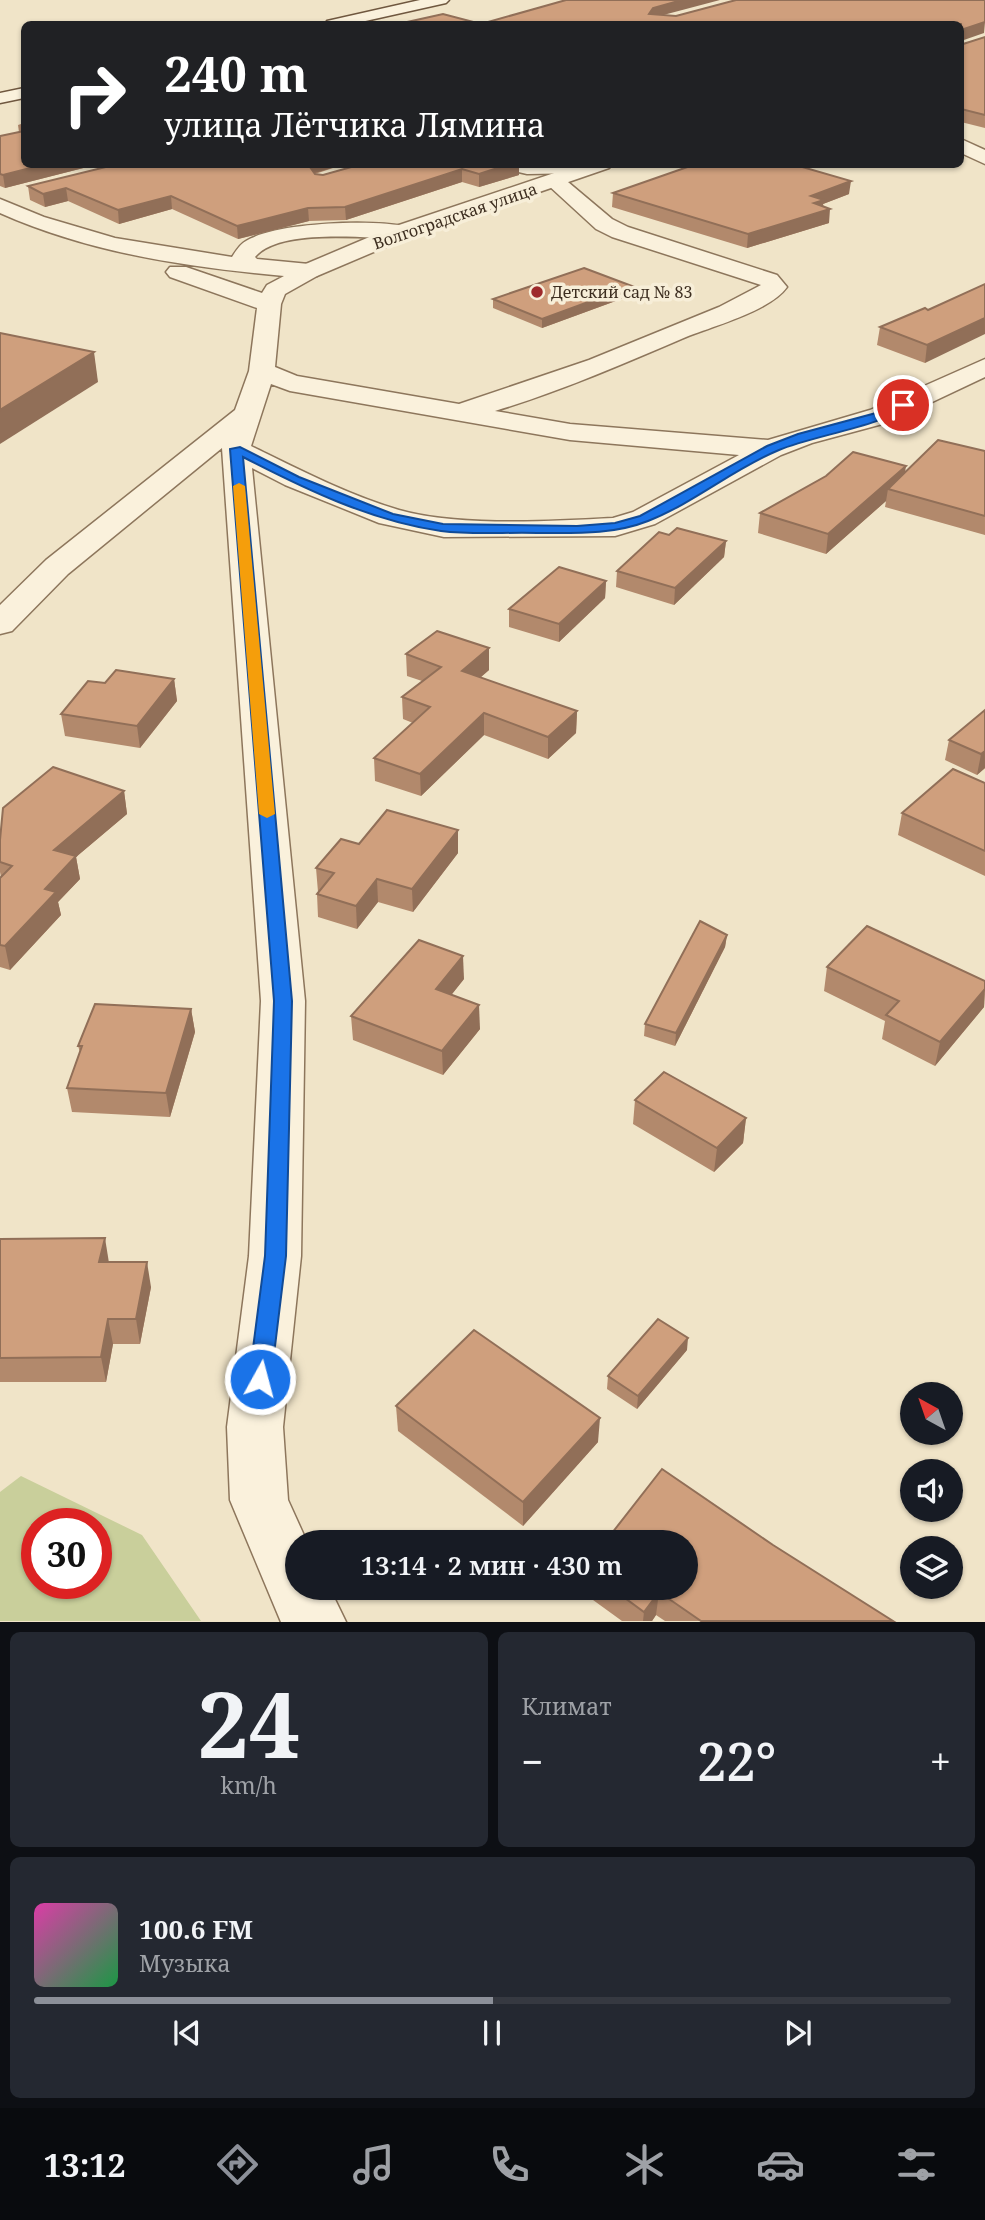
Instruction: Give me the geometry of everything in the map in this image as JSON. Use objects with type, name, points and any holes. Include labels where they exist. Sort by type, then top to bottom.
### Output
[{"type":"street","points":[[346,21],[441,0]]},
{"type":"street","points":[[0,98],[21,94]]},
{"type":"street","points":[[964,147],[985,158]]},
{"type":"street","points":[[554,168],[574,168]]},
{"type":"street","name":"Волгоградская улица","points":[[269,304],[275,290],[309,271],[401,232],[592,168]]},
{"type":"street","points":[[461,412],[538,389],[604,364],[719,315],[775,287],[769,280],[620,232],[604,223],[555,181]]},
{"type":"street","points":[[0,198],[26,192]]},
{"type":"street","points":[[0,205],[62,230],[121,248],[197,280],[269,304],[262,371],[240,433],[283,1001],[275,1256],[255,1427],[259,1500],[299,1594],[315,1622]]},
{"type":"street","points":[[250,266],[243,257],[245,250],[260,241],[282,235],[401,232]]},
{"type":"street","points":[[121,248],[250,266],[309,271]]},
{"type":"street","points":[[240,433],[295,479],[390,517],[443,528],[577,530],[615,527],[644,518],[771,449],[802,437],[880,416],[985,367]]},
{"type":"street","points":[[262,371],[290,383],[570,432],[771,449]]},
{"type":"street","points":[[0,624],[57,567],[240,433]]},
{"type":"green space","points":[[21,1476],[87,1508],[21,1508],[21,1599],[112,1599],[112,1520],[142,1535],[201,1621],[0,1621],[0,1492]]},
{"type":"building","points":[[566,0],[682,0],[653,8],[649,14],[676,16],[736,0],[985,0],[985,22],[964,29],[964,21],[492,21]]},
{"type":"building","points":[[443,14],[470,21],[412,21]]},
{"type":"building","points":[[985,37],[985,115],[964,110],[964,44]]},
{"type":"building","points":[[21,132],[21,168],[30,168],[0,174],[0,136]]},
{"type":"building","points":[[102,168],[311,168],[315,174],[323,175],[348,168],[498,168],[479,174],[462,169],[345,207],[308,208],[237,226],[171,196],[118,210],[66,188],[43,194],[28,186]]},
{"type":"building","points":[[685,168],[806,168],[851,181],[811,196],[824,200],[814,203],[830,209],[748,234],[613,193]]},
{"type":"building","points":[[584,268],[632,286],[542,319],[493,299]]},
{"type":"building","points":[[985,284],[985,318],[927,345],[880,327],[925,308],[928,310]]},
{"type":"building","points":[[0,333],[94,352],[0,410]]},
{"type":"building","points":[[938,440],[985,451],[985,516],[888,489]]},
{"type":"building","points":[[853,452],[906,466],[828,534],[760,513],[826,476]]},
{"type":"building","points":[[677,528],[726,541],[675,588],[617,571],[659,532],[669,535]]},
{"type":"building","points":[[559,567],[606,581],[559,624],[509,609]]},
{"type":"building","points":[[437,631],[489,648],[462,671],[577,711],[548,737],[484,713],[420,774],[374,758],[430,707],[402,697],[441,667],[406,654]]},
{"type":"building","points":[[116,670],[174,679],[137,726],[61,714],[88,681],[105,683]]},
{"type":"building","points":[[985,710],[985,751],[981,754],[949,740]]},
{"type":"building","points":[[53,767],[124,791],[54,850],[76,856],[45,889],[56,892],[5,946],[0,945],[0,878],[12,866],[0,862],[3,808]]},
{"type":"building","points":[[953,769],[985,783],[985,851],[902,813]]},
{"type":"building","points":[[387,810],[458,830],[412,889],[377,879],[356,906],[317,894],[334,873],[316,868],[341,839],[359,844]]},
{"type":"building","points":[[700,921],[727,935],[676,1033],[645,1024]]},
{"type":"building","points":[[867,926],[985,981],[985,989],[940,1042],[886,1015],[899,1001],[827,967]]},
{"type":"building","points":[[419,940],[463,956],[436,989],[479,1005],[442,1051],[351,1016]]},
{"type":"building","points":[[95,1004],[191,1009],[166,1093],[67,1088],[82,1046],[78,1046]]},
{"type":"building","points":[[664,1072],[746,1118],[717,1148],[635,1100]]},
{"type":"building","points":[[105,1238],[99,1262],[147,1262],[136,1319],[108,1319],[101,1357],[0,1358],[0,1239]]},
{"type":"building","points":[[658,1319],[688,1338],[638,1396],[608,1376]]},
{"type":"building","points":[[474,1330],[600,1418],[523,1502],[396,1406]]},
{"type":"building","points":[[662,1469],[773,1545],[893,1621],[701,1621],[671,1600],[698,1600],[698,1530],[614,1530]]},
{"type":"building","points":[[628,1600],[653,1600],[644,1612]]},
{"type":"slow traffic","points":[[239,486],[267,814]]},
{"type":"place","name":"Детский сад № 83","points":[[537,292]]},
{"type":"route","points":[[260,1379],[275,1256],[283,1001],[236,449],[295,479],[390,517],[443,528],[577,530],[615,527],[644,518],[771,449],[802,437],[880,416],[903,405]]}]
